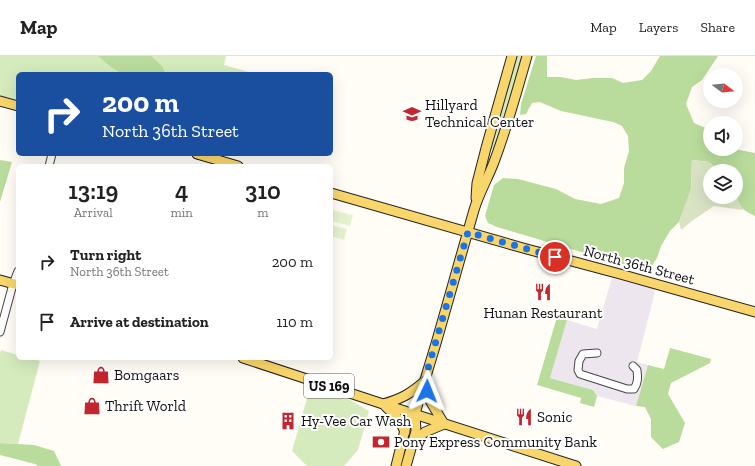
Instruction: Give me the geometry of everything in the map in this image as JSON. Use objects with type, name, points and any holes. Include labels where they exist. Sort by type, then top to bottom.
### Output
[{"type":"main road","points":[[476,202],[477,183],[512,56]]},
{"type":"main road","points":[[406,466],[416,431],[415,414],[476,202],[494,163],[516,96],[527,56]]},
{"type":"main road","points":[[0,101],[16,105]]},
{"type":"main road","points":[[204,156],[231,164]]},
{"type":"main road","name":"North 36th Street","points":[[333,194],[755,312]]},
{"type":"main road","points":[[0,280],[15,285]]},
{"type":"main road","name":"US 169","points":[[249,360],[576,466]]},
{"type":"main road","points":[[405,432],[399,420],[383,404],[404,397],[424,382]]},
{"type":"main road","points":[[412,443],[425,432],[444,424],[429,399],[424,382]]},
{"type":"main road","points":[[396,466],[406,426],[415,414]]},
{"type":"street","points":[[0,332],[15,285]]},
{"type":"street","points":[[597,353],[583,354],[579,361],[578,370],[580,374],[634,390],[638,384],[638,377],[637,370],[633,366]]},
{"type":"shaded area","points":[[612,278],[653,289],[655,292],[637,362],[648,365],[636,406],[597,396],[593,390],[550,378],[567,320],[597,329]]},
{"type":"green space","points":[[0,56],[226,56],[224,65],[249,72],[16,72],[16,100],[0,96]]},
{"type":"green space","points":[[98,56],[151,56],[162,66],[165,72],[120,72]]},
{"type":"green space","points":[[515,56],[524,56],[495,150],[489,148]]},
{"type":"green space","points":[[536,56],[547,56],[547,77],[561,77],[576,80],[612,78],[623,83],[642,80],[651,71],[660,56],[718,56],[710,68],[703,68],[703,78],[692,87],[686,104],[694,123],[703,127],[703,156],[743,156],[743,151],[755,153],[755,216],[743,209],[740,204],[743,204],[743,164],[711,164],[709,162],[692,160],[691,190],[679,222],[670,231],[661,246],[657,258],[649,270],[642,270],[488,223],[485,216],[494,185],[503,178],[518,179],[556,189],[575,199],[601,204],[619,198],[624,183],[624,168],[629,151],[628,136],[622,126],[613,122],[561,111],[540,102],[532,103],[526,114],[520,115],[521,104]]},
{"type":"green space","points":[[0,160],[12,162],[0,202]]},
{"type":"green space","points":[[692,160],[709,162],[711,164],[703,164],[703,204],[740,204],[743,210],[714,206],[681,230],[679,222],[691,189]]},
{"type":"green space","points":[[333,210],[353,215],[350,226],[333,222]]},
{"type":"green space","points":[[333,226],[347,229],[344,240],[333,237]]},
{"type":"green space","points":[[557,317],[567,320],[550,378],[593,390],[597,396],[594,407],[580,403],[581,398],[537,385]]},
{"type":"green space","points":[[670,348],[711,359],[710,363],[671,383],[668,394],[685,423],[679,442],[663,449],[651,437],[651,419],[645,407],[636,406],[648,365],[664,369]]},
{"type":"green space","points":[[1,350],[16,354],[16,360],[40,361],[18,444],[0,443]]},
{"type":"green space","points":[[310,388],[350,400],[369,411],[358,450],[344,466],[307,466],[292,451]]},
{"type":"green space","points":[[0,443],[34,445],[54,451],[61,466],[38,466],[0,455]]},
{"type":"place","name":"Hillyard Technical Center","points":[[412,114]]},
{"type":"place","name":"Hunan Restaurant","points":[[543,292]]},
{"type":"place","name":"Bomgaars","points":[[101,375]]},
{"type":"place","name":"Thrift World","points":[[92,406]]},
{"type":"place","name":"Sonic","points":[[524,417]]},
{"type":"place","name":"Hy-Vee Car Wash","points":[[288,421]]},
{"type":"place","name":"Pony Express Community Bank","points":[[381,442]]},
{"type":"route","points":[[427,391],[424,382],[468,232],[555,257]]}]
